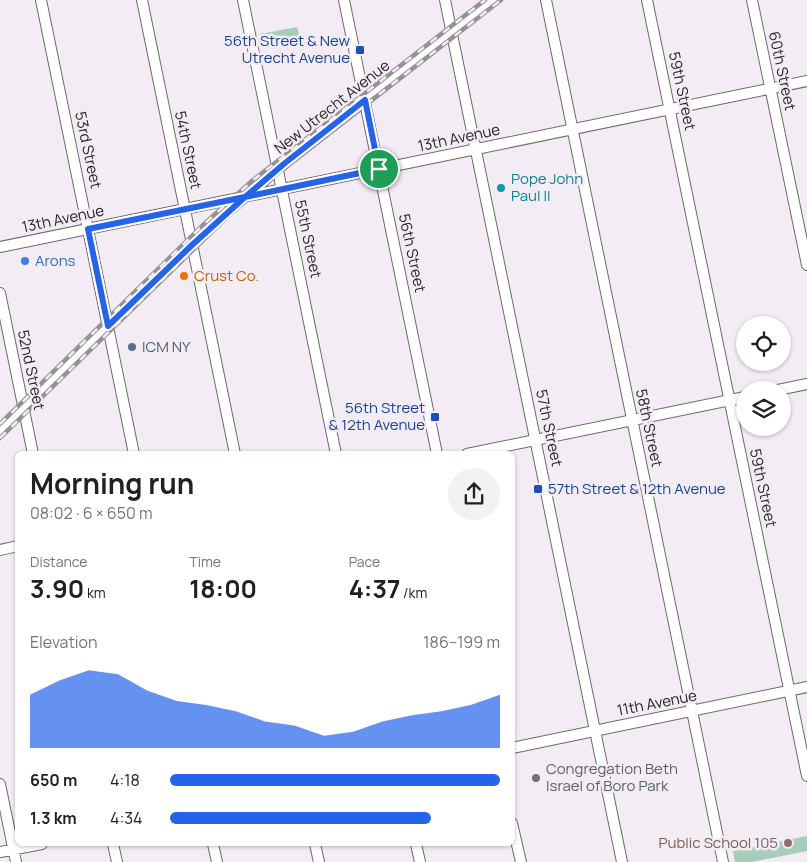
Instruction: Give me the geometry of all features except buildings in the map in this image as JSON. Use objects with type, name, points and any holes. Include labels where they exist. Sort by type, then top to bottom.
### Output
[{"type":"street","name":"53rd Street","points":[[41,0],[133,451]]},
{"type":"street","name":"54th Street","points":[[142,0],[234,451]]},
{"type":"street","name":"55th Street","points":[[243,0],[335,451]]},
{"type":"street","name":"56th Street","points":[[344,0],[436,451]]},
{"type":"street","name":"57th Street","points":[[445,0],[622,862]]},
{"type":"street","name":"New Utrecht Avenue","points":[[0,432],[192,245],[245,197],[365,100],[494,0]]},
{"type":"street","name":"58th Street","points":[[546,0],[723,862]]},
{"type":"street","name":"59th Street","points":[[648,0],[807,776]]},
{"type":"street","name":"60th Street","points":[[752,0],[807,265]]},
{"type":"street","name":"13th Avenue","points":[[0,247],[807,81]]},
{"type":"street","name":"52nd Street","points":[[0,292],[32,451]]},
{"type":"street","points":[[791,387],[807,384]]},
{"type":"street","points":[[482,451],[736,399]]},
{"type":"street","points":[[0,550],[15,547]]},
{"type":"street","name":"11th Avenue","points":[[515,747],[807,687]]},
{"type":"street","points":[[0,784],[16,862]]},
{"type":"street","points":[[515,836],[521,862]]},
{"type":"street","points":[[0,852],[32,846]]},
{"type":"street","points":[[113,846],[116,862]]},
{"type":"street","points":[[213,846],[217,862]]},
{"type":"street","points":[[315,846],[319,862]]},
{"type":"street","points":[[416,846],[420,862]]},
{"type":"green space","points":[[297,27],[300,38],[262,46],[260,34]]},
{"type":"green space","name":"Public School 105","points":[[807,836],[807,851],[752,862],[735,862],[733,851]]},
{"type":"railway","points":[[0,424],[202,226],[252,181],[485,0]]},
{"type":"railway","points":[[0,438],[234,210],[284,168],[501,0]]},
{"type":"place","name":"56th Street & New Utrecht Avenue","points":[[360,50]]},
{"type":"place","name":"Pope John Paul II","points":[[501,188]]},
{"type":"place","name":"Arons","points":[[25,261]]},
{"type":"place","name":"Crust Co.","points":[[184,276]]},
{"type":"place","name":"ICM NY","points":[[132,347]]},
{"type":"place","name":"56th Street & 12th Avenue","points":[[435,417]]},
{"type":"place","name":"57th Street & 12th Avenue","points":[[538,489]]},
{"type":"place","name":"Congregation Beth Israel of Boro Park","points":[[536,778]]},
{"type":"place","name":"Public School 105","points":[[788,843]]},
{"type":"route","points":[[379,169],[245,197],[108,326],[88,229],[245,197],[365,100],[379,169]]}]
